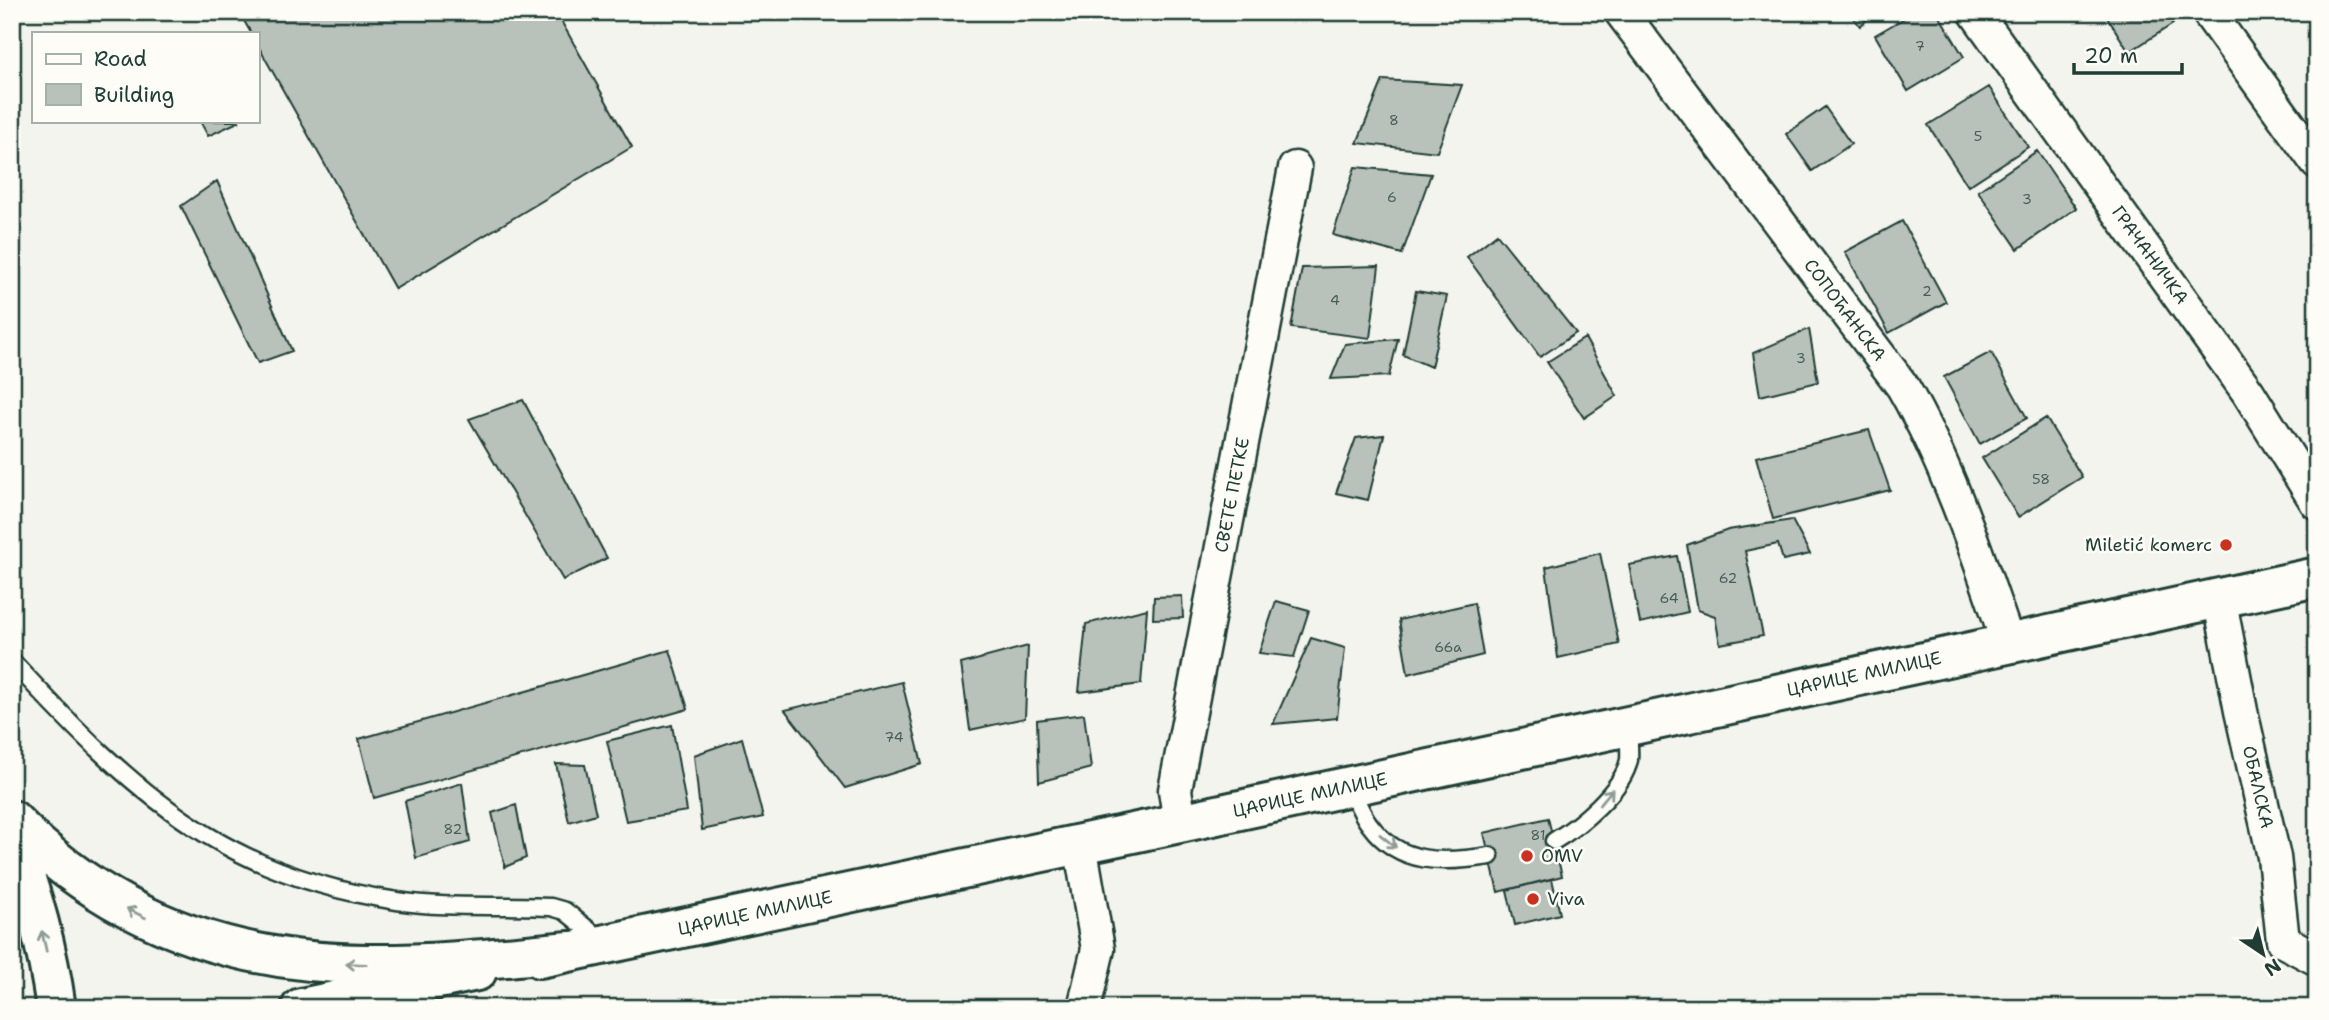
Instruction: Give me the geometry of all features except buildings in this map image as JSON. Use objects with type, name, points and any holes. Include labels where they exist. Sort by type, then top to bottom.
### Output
[{"type":"main road","name":"ЦАРИЦЕ МИЛИЦЕ","points":[[301,1008],[1180,823],[2317,576]]},
{"type":"main road","points":[[12,820],[74,874],[127,908],[182,933],[220,945],[293,959],[370,965],[424,963],[588,948]]},
{"type":"main road","points":[[12,842],[37,915],[47,955],[55,1008]]},
{"type":"street","name":"СОПОЋАНСКА","points":[[1621,12],[1903,387],[1963,514],[2007,643]]},
{"type":"street","name":"ГРАЧАНИЧКА","points":[[1975,12],[2248,392],[2317,503]]},
{"type":"street","points":[[2208,12],[2317,163]]},
{"type":"street","name":"СВЕТЕ ПЕТКЕ","points":[[1180,823],[1175,790],[1295,168]]},
{"type":"street","name":"ОБАЛСКА","points":[[2219,597],[2274,857],[2283,941],[2317,959]]},
{"type":"street","points":[[1080,844],[1098,949],[1084,1008]]},
{"type":"lane","points":[[12,661],[94,744],[152,797],[207,835],[256,861],[301,879],[399,902],[551,907],[565,911],[588,948]]},
{"type":"lane","points":[[1554,841],[1571,831],[1599,805],[1621,778],[1629,760],[1628,726]]},
{"type":"lane","points":[[1350,786],[1371,827],[1394,847],[1415,858],[1451,862],[1490,856]]},
{"type":"place","name":"Miletić komerc","points":[[2226,545]]},
{"type":"place","name":"OMV","points":[[1527,856]]},
{"type":"place","name":"Viva","points":[[1533,899]]}]
